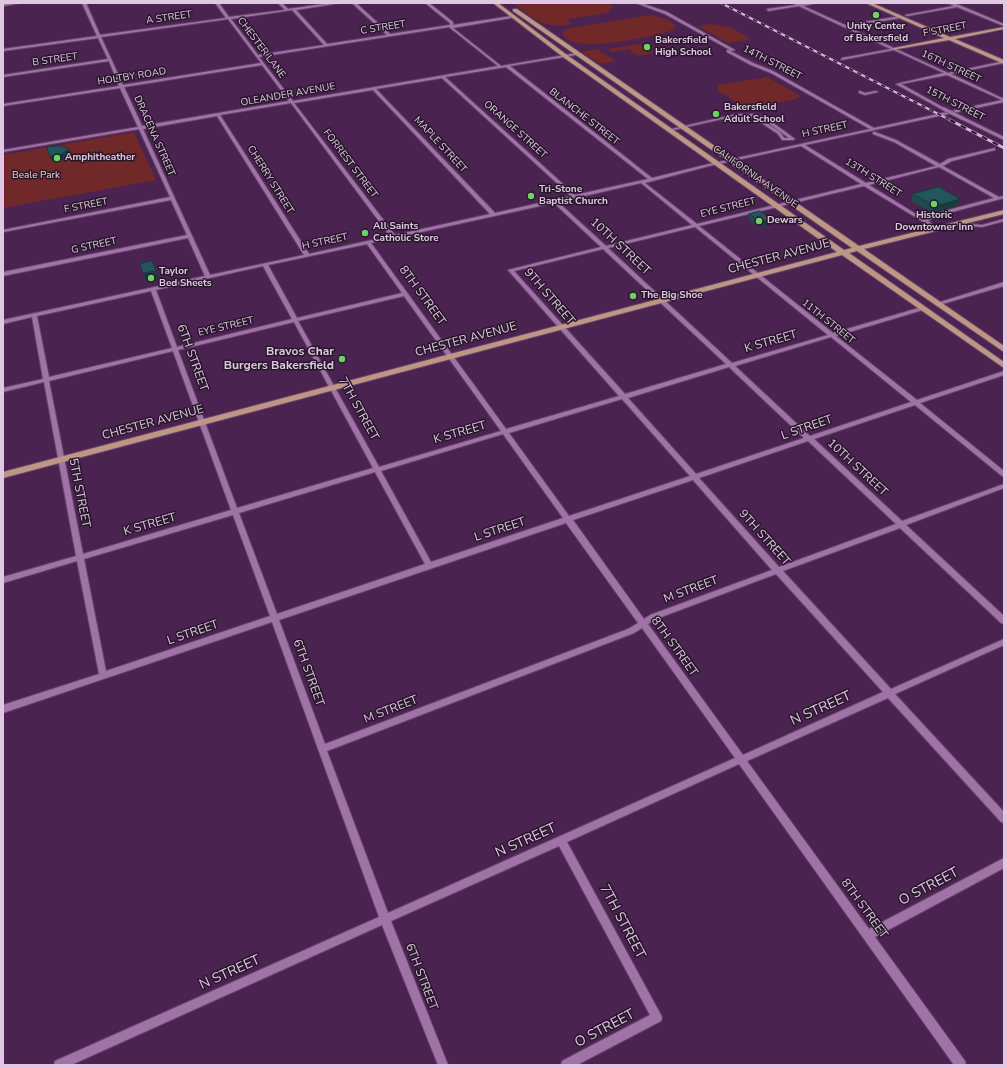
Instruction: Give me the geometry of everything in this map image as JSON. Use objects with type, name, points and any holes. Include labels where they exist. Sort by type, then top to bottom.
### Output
[{"type":"main road","name":"CALIFORNIA AVENUE","points":[[495,3],[565,56],[775,205],[924,308],[1004,366]]},
{"type":"main road","points":[[868,3],[1004,62]]},
{"type":"main road","points":[[878,3],[1004,57]]},
{"type":"main road","name":"CALIFORNIA AVENUE","points":[[511,7],[533,25],[1004,350]]},
{"type":"main road","name":"F STREET","points":[[894,49],[1004,28]]},
{"type":"main road","name":"CHESTER AVENUE","points":[[935,228],[941,223],[1004,206]]},
{"type":"main road","name":"CHESTER AVENUE","points":[[3,475],[856,248],[1004,212]]},
{"type":"street","points":[[3,5],[19,3]]},
{"type":"street","name":"DRACENA STREET","points":[[84,3],[208,277]]},
{"type":"street","name":"CHESTER LANE","points":[[216,3],[292,103]]},
{"type":"street","points":[[280,3],[287,10]]},
{"type":"street","name":"A STREET","points":[[3,50],[338,3]]},
{"type":"street","points":[[354,3],[389,35]]},
{"type":"street","points":[[427,3],[452,23],[451,28],[501,67]]},
{"type":"street","name":"14TH STREET","points":[[638,3],[666,13],[733,50],[728,51],[752,64],[772,72],[874,131],[1001,198]]},
{"type":"street","name":"16TH STREET","points":[[795,3],[1004,100]]},
{"type":"street","points":[[768,10],[815,3]]},
{"type":"street","points":[[950,3],[1004,25]]},
{"type":"street","points":[[907,16],[958,6]]},
{"type":"street","points":[[293,9],[326,45]]},
{"type":"street","name":"C STREET","points":[[256,56],[511,16]]},
{"type":"street","points":[[846,26],[900,17]]},
{"type":"street","name":"F STREET","points":[[842,59],[894,49]]},
{"type":"street","name":"OLEANDER AVENUE","points":[[3,151],[576,54]]},
{"type":"street","name":"B STREET","points":[[3,76],[110,60]]},
{"type":"street","points":[[947,74],[1004,62]]},
{"type":"street","name":"HOLTBY ROAD","points":[[3,105],[263,64]]},
{"type":"street","name":"BLANCHE STREET","points":[[507,66],[650,180]]},
{"type":"street","name":"15TH STREET","points":[[947,74],[898,84],[1004,139]]},
{"type":"street","name":"ORANGE STREET","points":[[443,77],[574,197]]},
{"type":"street","name":"MAPLE STREET","points":[[374,89],[493,214]]},
{"type":"street","points":[[860,92],[865,94],[876,92]]},
{"type":"street","name":"16TH STREET","points":[[992,95],[998,102]]},
{"type":"street","name":"H STREET","points":[[733,162],[802,145],[874,131],[1004,100]]},
{"type":"street","name":"FORREST STREET","points":[[292,103],[393,236]]},
{"type":"street","name":"H STREET","points":[[3,322],[493,214],[650,180],[677,176],[719,165],[847,140],[874,131],[886,131],[1004,105]]},
{"type":"street","name":"CHERRY STREET","points":[[218,115],[306,255]]},
{"type":"street","points":[[670,130],[740,115],[760,116],[793,139],[783,139],[779,133],[755,117],[724,119]]},
{"type":"street","name":"14TH STREET","points":[[886,131],[895,141]]},
{"type":"street","name":"13TH STREET","points":[[802,145],[935,228]]},
{"type":"street","name":"EYE STREET","points":[[511,270],[940,166],[950,160],[994,150]]},
{"type":"street","name":"11TH STREET","points":[[642,182],[1004,474]]},
{"type":"street","name":"F STREET","points":[[3,231],[172,198]]},
{"type":"street","points":[[924,221],[936,215],[1001,198]]},
{"type":"street","name":"10TH STREET","points":[[555,201],[1004,621]]},
{"type":"street","points":[[959,224],[982,226],[1004,220]]},
{"type":"street","name":"G STREET","points":[[3,274],[189,236]]},
{"type":"street","name":"8TH STREET","points":[[368,242],[961,1065]]},
{"type":"street","name":"7TH STREET","points":[[265,264],[429,566]]},
{"type":"street","name":"9TH STREET","points":[[511,270],[778,571],[891,693],[1004,819]]},
{"type":"street","points":[[937,304],[1004,284]]},
{"type":"street","name":"6TH STREET","points":[[154,289],[385,919],[443,1065]]},
{"type":"street","name":"EYE STREET","points":[[3,390],[406,294]]},
{"type":"street","name":"K STREET","points":[[3,580],[924,308]]},
{"type":"street","name":"5TH STREET","points":[[34,315],[103,676]]},
{"type":"street","name":"L STREET","points":[[3,709],[809,439],[1004,372]]},
{"type":"street","name":"M STREET","points":[[323,749],[631,632],[642,623],[653,617],[1004,486]]},
{"type":"street","name":"N STREET","points":[[59,1065],[1004,642]]},
{"type":"street","name":"7TH STREET","points":[[562,840],[657,1017]]},
{"type":"street","name":"O STREET","points":[[868,935],[1004,863]]},
{"type":"street","name":"O STREET","points":[[566,1065],[657,1017]]},
{"type":"green space","points":[[513,3],[607,3],[613,7],[608,13],[567,20],[572,24],[553,25],[540,22]]},
{"type":"green space","points":[[652,15],[666,19],[675,25],[674,30],[626,41],[593,44],[579,43],[568,40],[562,33],[569,28]]},
{"type":"green space","points":[[713,24],[729,27],[751,39],[728,43],[698,26]]},
{"type":"green space","points":[[639,44],[654,53],[638,56],[628,49],[612,52],[607,49]]},
{"type":"green space","points":[[597,49],[616,61],[600,64],[581,52]]},
{"type":"green space","points":[[767,77],[801,96],[796,99],[747,109],[717,90],[719,85]]},
{"type":"green space","name":"Beale Park","points":[[134,132],[156,180],[3,208],[3,155]]},
{"type":"building","points":[[60,146],[69,149],[60,155],[50,156],[48,147]]},
{"type":"building","points":[[939,187],[960,199],[935,206],[913,194]]},
{"type":"building","points":[[760,211],[771,219],[760,222],[749,214]]},
{"type":"building","points":[[152,261],[156,271],[143,273],[140,264]]},
{"type":"railway","points":[[721,3],[952,121]]},
{"type":"railway","points":[[950,120],[1004,148]]},
{"type":"place","name":"Unity Center of Bakersfield","points":[[876,15]]},
{"type":"place","name":"Bakersfield High School","points":[[647,47]]},
{"type":"place","name":"Bakersfield Adult School","points":[[716,114]]},
{"type":"place","name":"Amphitheather","points":[[57,158]]},
{"type":"place","name":"Tri-Stone Baptist Church","points":[[531,196]]},
{"type":"place","name":"Historic Downtowner Inn","points":[[934,204]]},
{"type":"place","name":"Dewars","points":[[759,221]]},
{"type":"place","name":"All Saints Catholic Store","points":[[365,233]]},
{"type":"place","name":"Taylor Bed Sheets","points":[[151,278]]},
{"type":"place","name":"The Big Shoe","points":[[633,296]]},
{"type":"place","name":"Bravos Char Burgers Bakersfield","points":[[342,359]]}]
